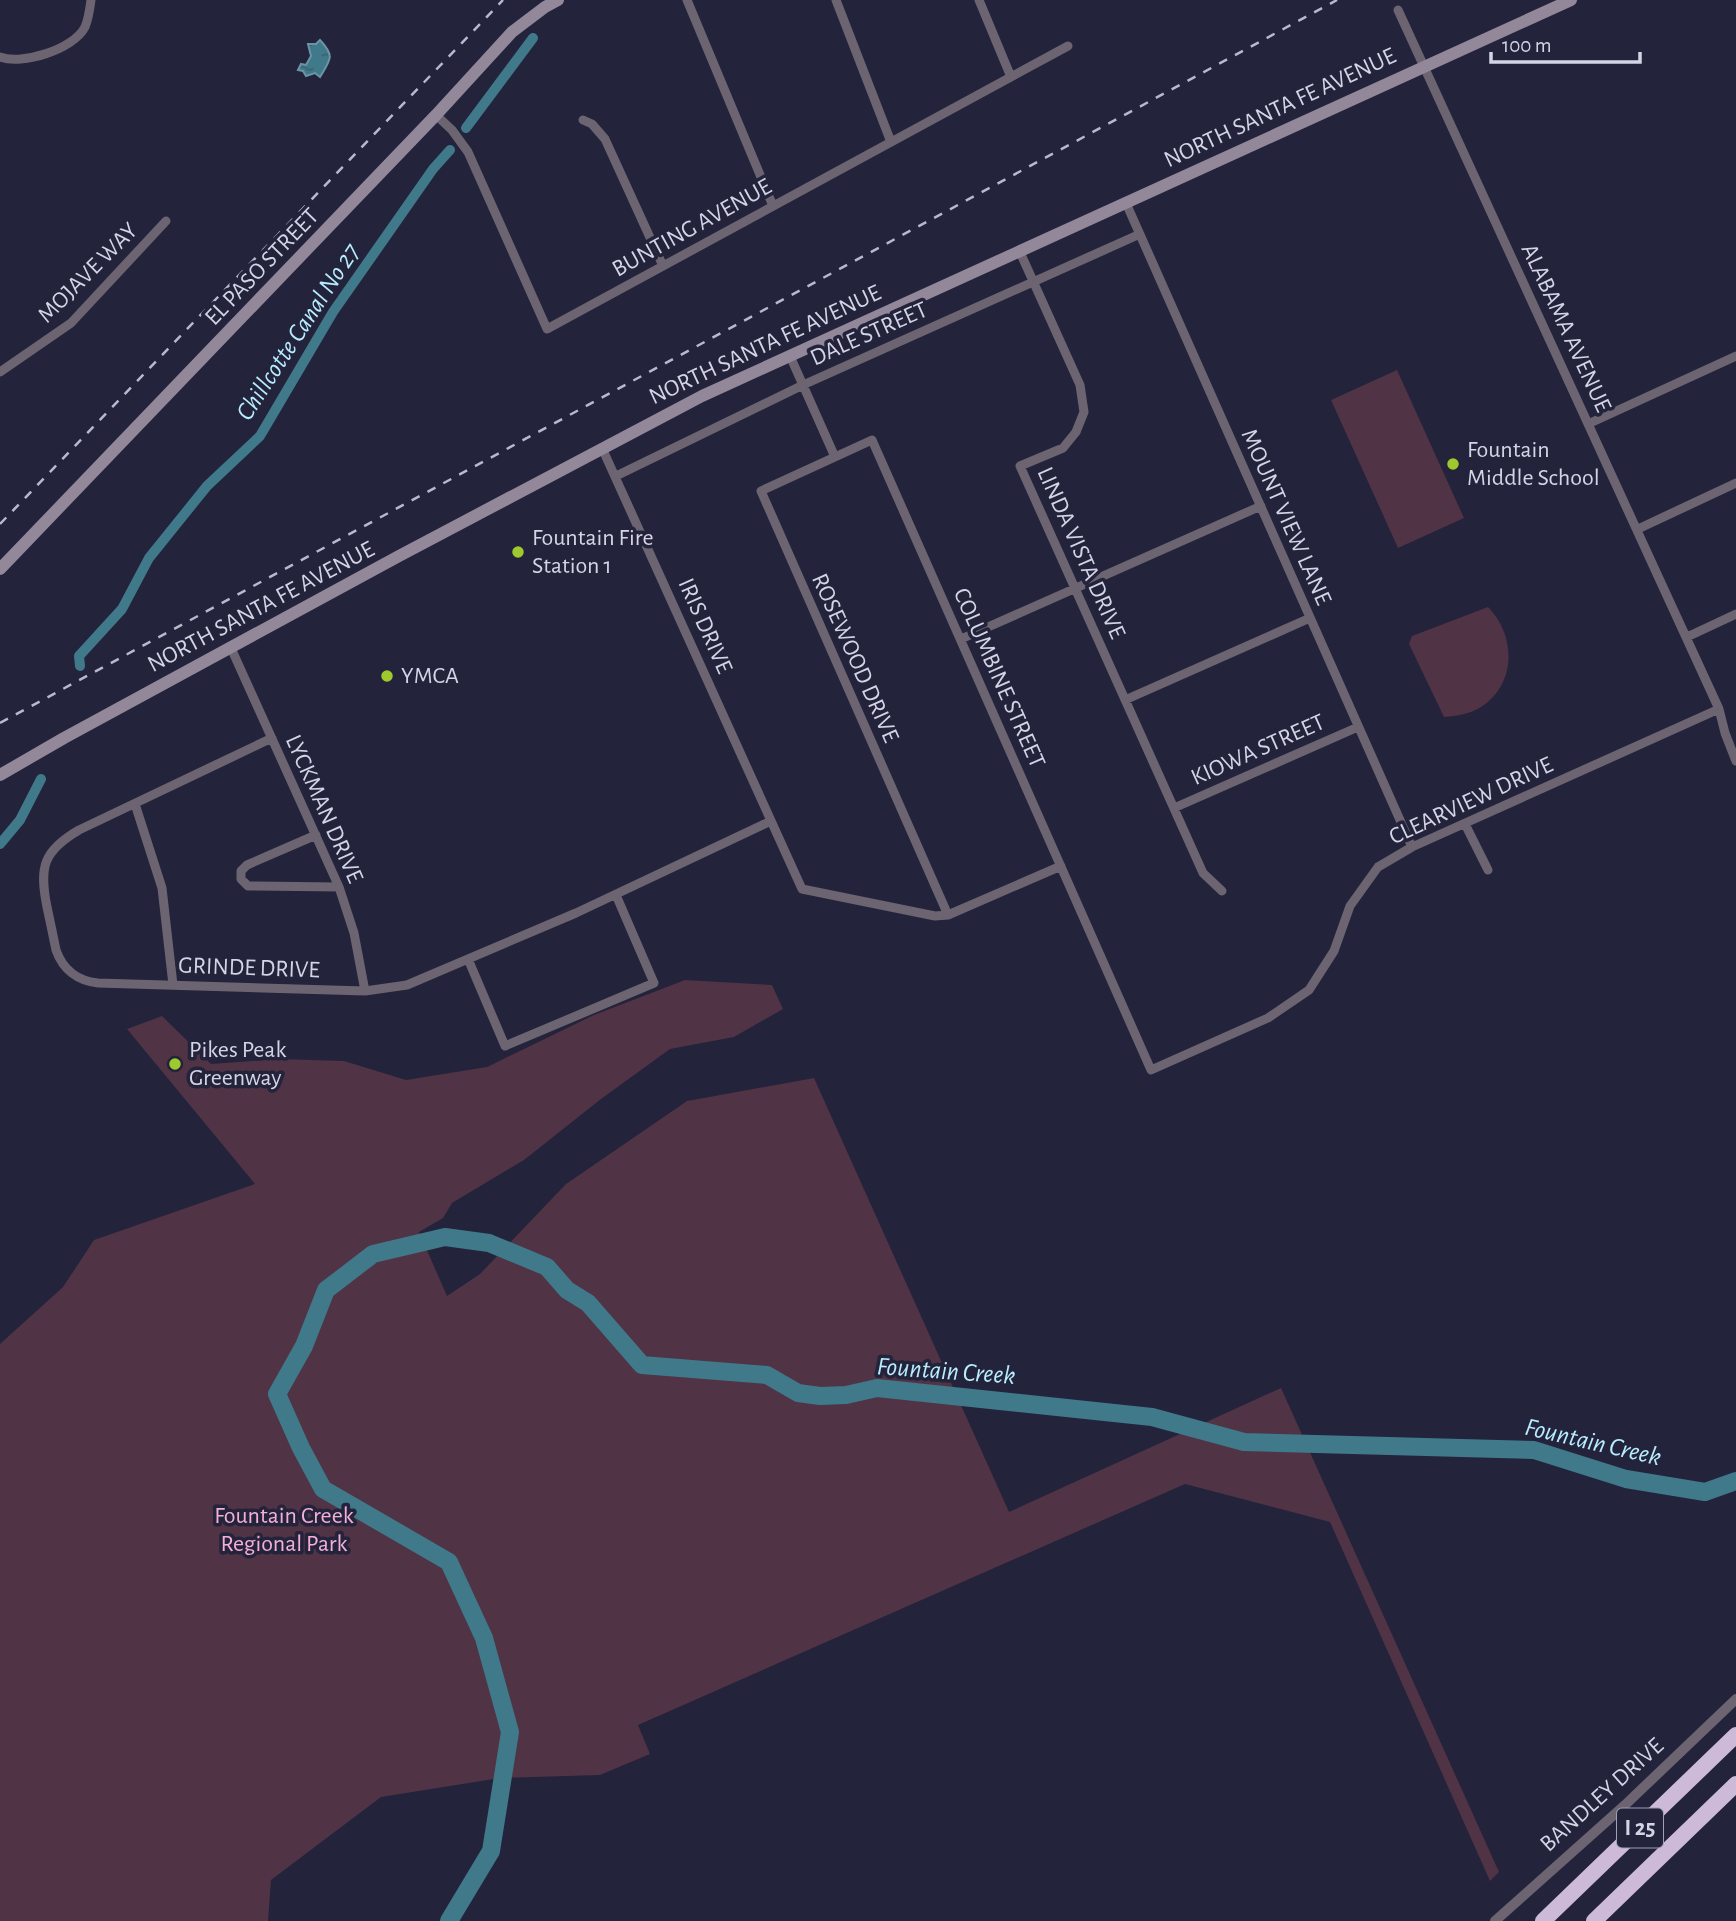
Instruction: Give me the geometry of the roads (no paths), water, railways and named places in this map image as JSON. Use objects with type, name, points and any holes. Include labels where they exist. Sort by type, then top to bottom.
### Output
[{"type":"highway","name":"I 25","points":[[1543,1921],[1736,1735]]},
{"type":"highway","name":"I 25","points":[[1594,1921],[1736,1784]]},
{"type":"main road","name":"EL PASO STREET","points":[[0,569],[436,115],[512,32],[558,0]]},
{"type":"main road","name":"NORTH SANTA FE AVENUE","points":[[0,775],[702,396],[1571,0]]},
{"type":"street","points":[[0,60],[28,60],[69,43],[84,28],[91,0]]},
{"type":"street","points":[[687,0],[773,206]]},
{"type":"street","points":[[836,0],[891,142]]},
{"type":"street","points":[[979,0],[1011,77]]},
{"type":"street","name":"ALABAMA AVENUE","points":[[1398,10],[1687,637],[1719,709],[1736,761]]},
{"type":"street","name":"BUNTING AVENUE","points":[[436,115],[452,130],[468,152],[547,329],[1068,46]]},
{"type":"street","points":[[583,120],[592,124],[605,139],[663,266]]},
{"type":"street","name":"MOUNT VIEW LANE","points":[[1126,203],[1412,847]]},
{"type":"street","name":"MOJAVE WAY","points":[[0,372],[71,323],[166,221]]},
{"type":"street","name":"DALE STREET","points":[[616,476],[803,385],[1140,234]]},
{"type":"street","name":"LINDA VISTA DRIVE","points":[[1019,250],[1080,385],[1084,412],[1076,432],[1063,449],[1020,466],[1203,873],[1222,891]]},
{"type":"street","points":[[789,356],[835,457]]},
{"type":"street","points":[[1588,424],[1736,356]]},
{"type":"street","name":"COLUMBINE STREET","points":[[835,457],[872,440],[1151,1070]]},
{"type":"street","name":"IRIS DRIVE","points":[[602,448],[771,821]]},
{"type":"street","name":"ROSEWOOD DRIVE","points":[[835,457],[761,491],[948,915]]},
{"type":"street","points":[[1638,529],[1736,483]]},
{"type":"street","points":[[961,639],[1261,506]]},
{"type":"street","points":[[1687,637],[1736,614]]},
{"type":"street","points":[[1125,700],[1310,618]]},
{"type":"street","name":"LYCKMAN DRIVE","points":[[231,648],[339,887],[354,933],[365,991]]},
{"type":"street","name":"CLEARVIEW DRIVE","points":[[1151,1070],[1268,1018],[1309,990],[1334,951],[1350,906],[1378,867],[1412,847],[1719,709]]},
{"type":"street","name":"KIOWA STREET","points":[[1174,808],[1358,727]]},
{"type":"street","name":"GRINDE DRIVE","points":[[272,738],[60,842],[47,859],[42,877],[52,933],[60,959],[70,972],[98,984],[365,991],[408,985],[616,895],[771,821]]},
{"type":"street","points":[[135,804],[162,888],[173,985]]},
{"type":"street","points":[[771,821],[802,888],[935,916],[948,915],[1061,866]]},
{"type":"street","points":[[1465,824],[1488,870]]},
{"type":"street","points":[[316,835],[247,865],[241,872],[241,879],[248,886],[339,887]]},
{"type":"street","points":[[468,959],[505,1045],[654,983],[616,895]]},
{"type":"street","name":"BANDLEY DRIVE","points":[[1495,1921],[1625,1805],[1736,1699]]},
{"type":"water","points":[[320,40],[328,50],[329,62],[320,77],[315,73],[306,76],[303,71],[298,70],[301,64],[306,65],[311,56],[308,44],[316,44]]},
{"type":"waterway","name":"Chillcotte Canal No 27","points":[[466,128],[533,38]]},
{"type":"waterway","name":"Chillcotte Canal No 27","points":[[80,666],[79,656],[122,609],[149,558],[207,486],[260,436],[333,312],[433,169],[450,150]]},
{"type":"waterway","name":"Chillcotte Canal No 27","points":[[0,844],[20,820],[41,779]]},
{"type":"waterway","name":"Fountain Creek","points":[[449,1921],[491,1851],[510,1732],[484,1638],[449,1562],[323,1489],[277,1394],[304,1346],[326,1290],[373,1254],[445,1237],[489,1243],[547,1267],[567,1290],[588,1303],[642,1365],[767,1375],[798,1393],[846,1395],[877,1388],[1152,1417],[1244,1442],[1534,1450],[1626,1479],[1705,1492],[1736,1481]]},
{"type":"railway","points":[[0,524],[503,0]]},
{"type":"railway","points":[[0,723],[1337,0]]},
{"type":"place","name":"Fountain Middle School","points":[[1453,464]]},
{"type":"place","name":"Fountain Fire Station 1","points":[[518,552]]},
{"type":"place","name":"YMCA","points":[[387,676]]},
{"type":"place","name":"Pikes Peak Greenway","points":[[175,1064]]},
{"type":"park label","name":"Fountain Creek Regional Park","points":[[284,1530]]}]
